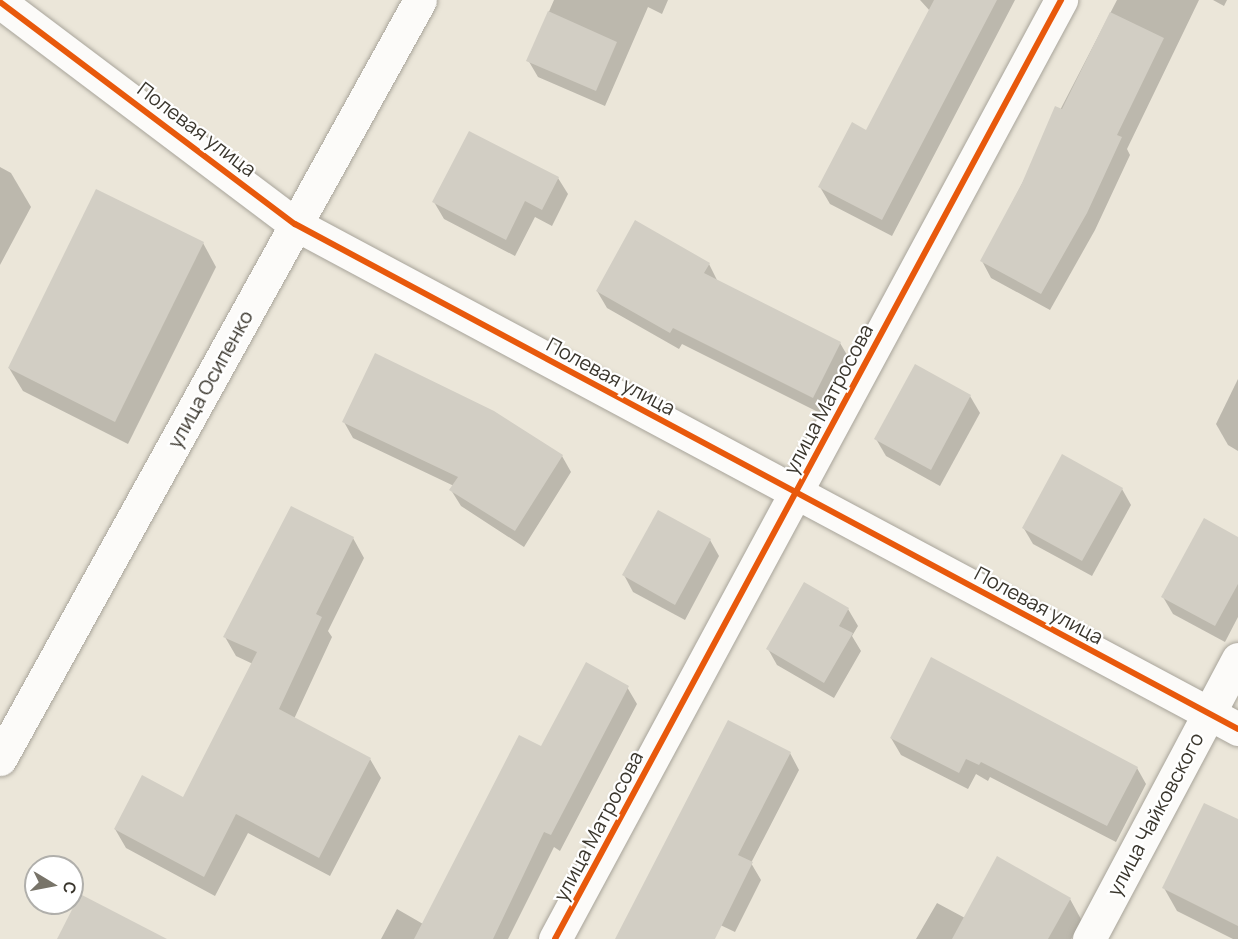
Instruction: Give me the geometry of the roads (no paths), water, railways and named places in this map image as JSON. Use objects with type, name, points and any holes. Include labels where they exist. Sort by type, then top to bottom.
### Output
[{"type":"street","name":"улица Осипенко","points":[[0,759],[420,0]]},
{"type":"street","name":"улица Матросова","points":[[555,939],[1061,0]]},
{"type":"street","name":"Полевая улица","points":[[0,2],[296,224],[795,495],[1238,729]]},
{"type":"street","name":"улица Чайковского","points":[[1089,939],[1238,659]]}]
